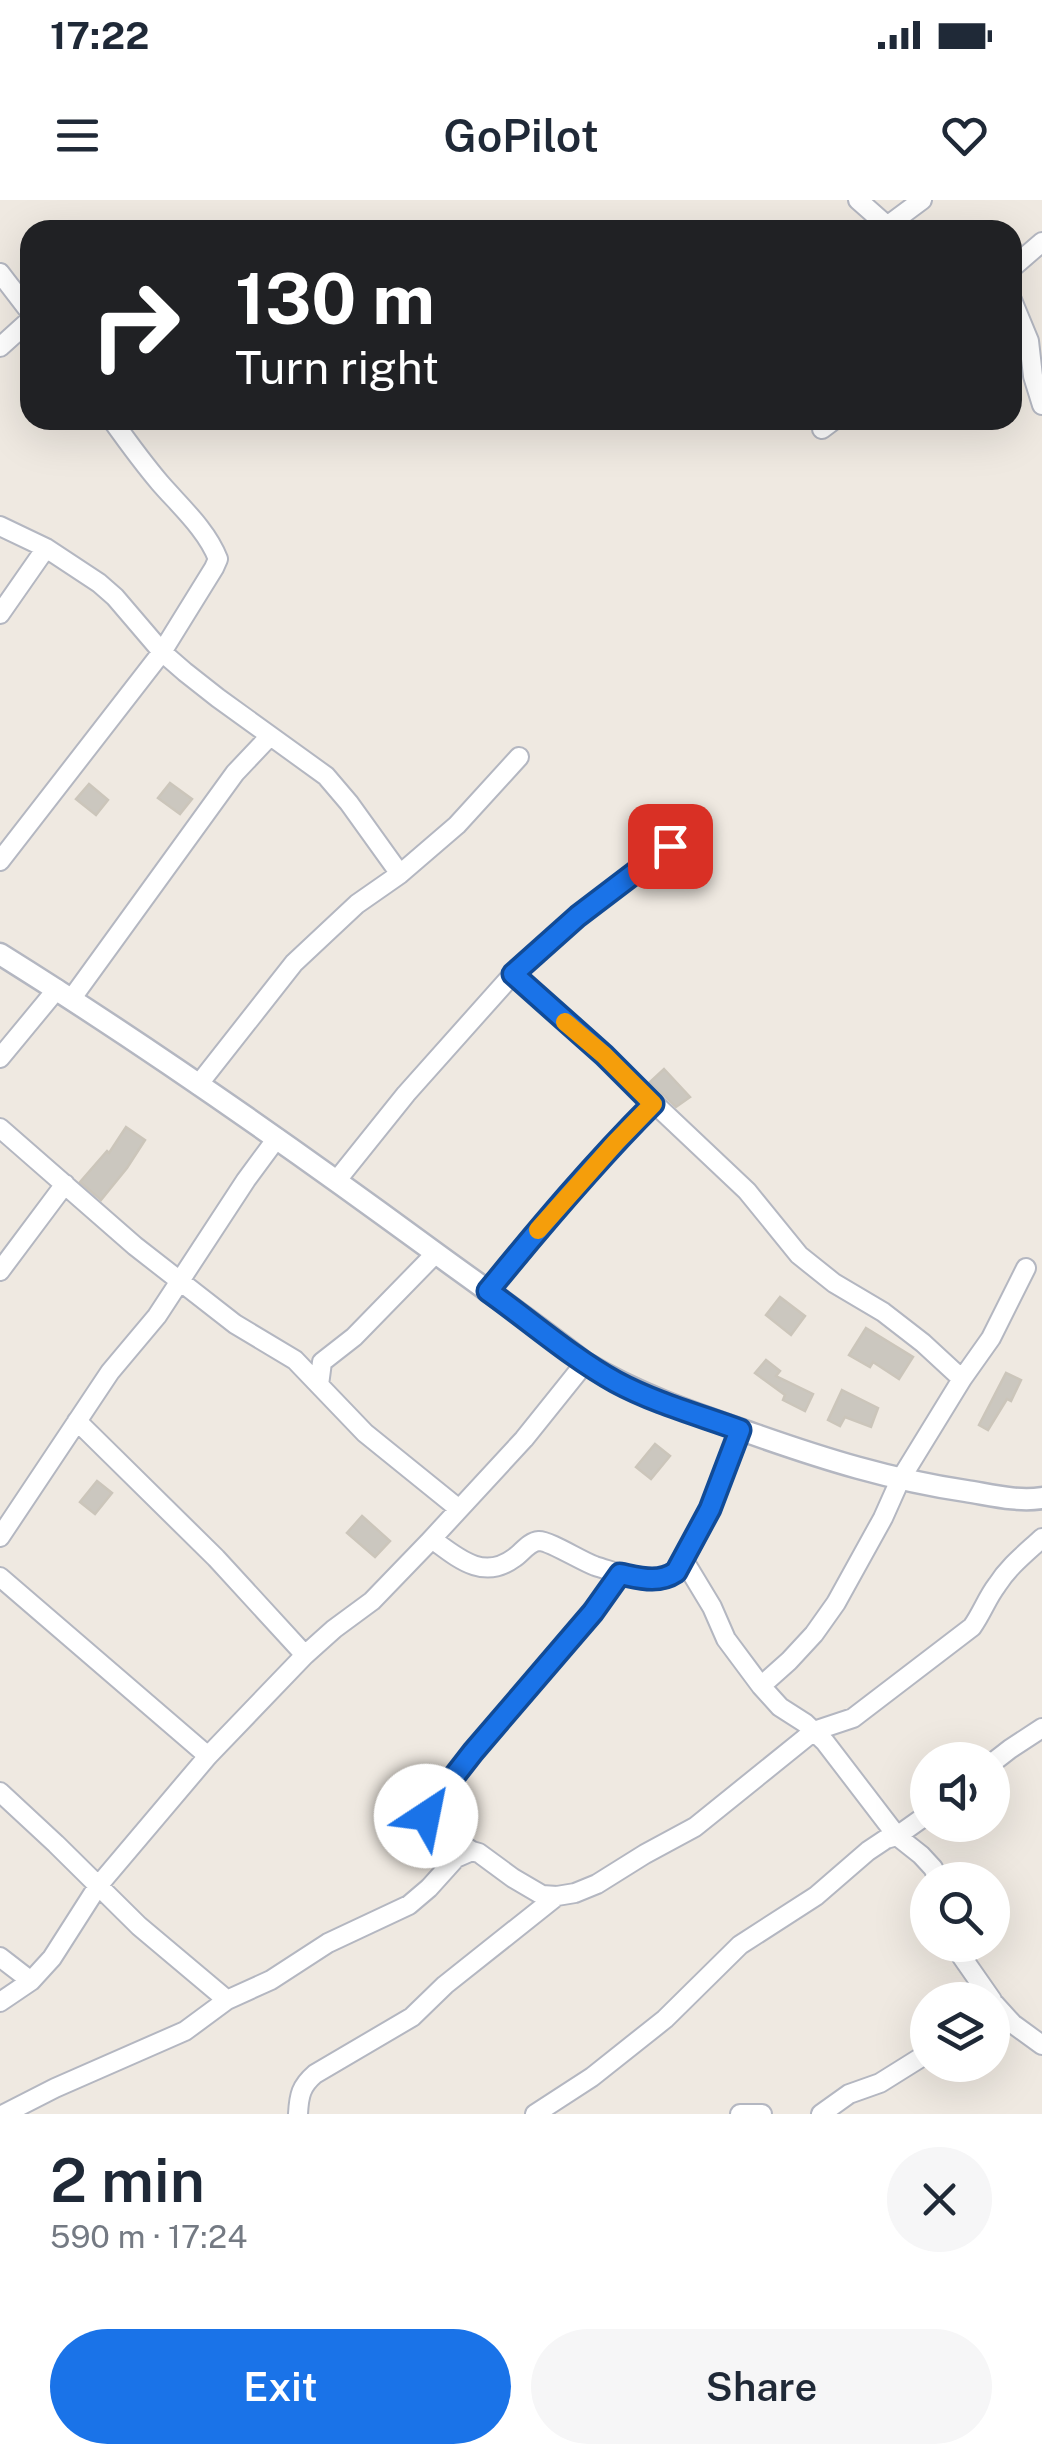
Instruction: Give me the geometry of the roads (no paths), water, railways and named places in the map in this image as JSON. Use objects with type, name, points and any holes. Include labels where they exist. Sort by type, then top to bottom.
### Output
[{"type":"street","points":[[858,200],[881,220]]},
{"type":"street","points":[[899,220],[922,200]]},
{"type":"street","points":[[1022,259],[1042,242]]},
{"type":"street","points":[[0,273],[20,299]]},
{"type":"street","points":[[1022,326],[1042,405]]},
{"type":"street","points":[[0,347],[20,329]]},
{"type":"street","points":[[0,861],[162,652],[218,559],[195,523],[120,430]]},
{"type":"street","points":[[0,526],[46,548],[114,596],[162,652],[326,776],[400,874]]},
{"type":"street","points":[[0,614],[46,548]]},
{"type":"street","points":[[0,1058],[65,994],[235,774],[270,736]]},
{"type":"street","points":[[198,1085],[294,964],[357,904],[400,874],[457,825],[520,757]]},
{"type":"street","points":[[337,1180],[406,1094],[513,974],[578,916],[670,846]]},
{"type":"street","points":[[0,954],[152,1051],[618,1383],[740,1430],[900,1480],[1038,1501]]},
{"type":"street","points":[[513,974],[747,1191],[800,1255],[834,1283],[882,1312],[962,1380]]},
{"type":"street","points":[[488,1291],[570,1192],[653,1104]]},
{"type":"street","points":[[0,1128],[135,1246],[236,1324],[295,1360],[365,1434],[459,1509]]},
{"type":"street","points":[[0,1537],[110,1372],[157,1316],[277,1138]]},
{"type":"street","points":[[0,1271],[65,1184]]},
{"type":"street","points":[[295,1360],[322,1362],[354,1337],[436,1254]]},
{"type":"street","points":[[761,1686],[814,1634],[836,1602],[900,1480],[991,1338],[1026,1268]]},
{"type":"street","points":[[319,1385],[322,1362]]},
{"type":"street","points":[[0,2002],[31,1981],[52,1958],[98,1886],[208,1756],[305,1655],[334,1628],[372,1602],[524,1439],[585,1363]]},
{"type":"street","points":[[77,1422],[216,1558],[305,1655]]},
{"type":"street","points":[[432,1539],[459,1560],[481,1569],[498,1567],[540,1541],[580,1561],[620,1574],[652,1580],[667,1578],[676,1572],[710,1509],[740,1430]]},
{"type":"street","points":[[620,1574],[593,1612],[473,1752],[426,1816],[430,1824],[542,1894],[575,1893],[597,1884],[694,1827],[814,1730],[853,1718],[972,1626],[1004,1575],[1042,1538]]},
{"type":"street","points":[[683,1559],[712,1607],[726,1640],[761,1686],[780,1708],[814,1730],[897,1836],[928,1862]]},
{"type":"street","points":[[0,1577],[208,1756]]},
{"type":"street","points":[[1010,1749],[1042,1728]]},
{"type":"street","points":[[0,1792],[162,1946],[227,2000]]},
{"type":"street","points":[[535,2114],[665,2019],[740,1945],[816,1896],[868,1852],[910,1827]]},
{"type":"street","points":[[4,2114],[185,2031],[227,2000],[271,1980],[328,1943],[408,1905],[456,1858],[472,1851]]},
{"type":"street","points":[[298,2114],[304,2083],[412,2017],[455,1976],[557,1896]]},
{"type":"street","points":[[0,1956],[31,1981]]},
{"type":"street","points":[[206,1982],[257,1986]]},
{"type":"street","points":[[1010,2021],[1042,2045]]},
{"type":"street","points":[[821,2114],[849,2094],[880,2083],[910,2064]]},
{"type":"street","points":[[740,2114],[762,2114]]}]
